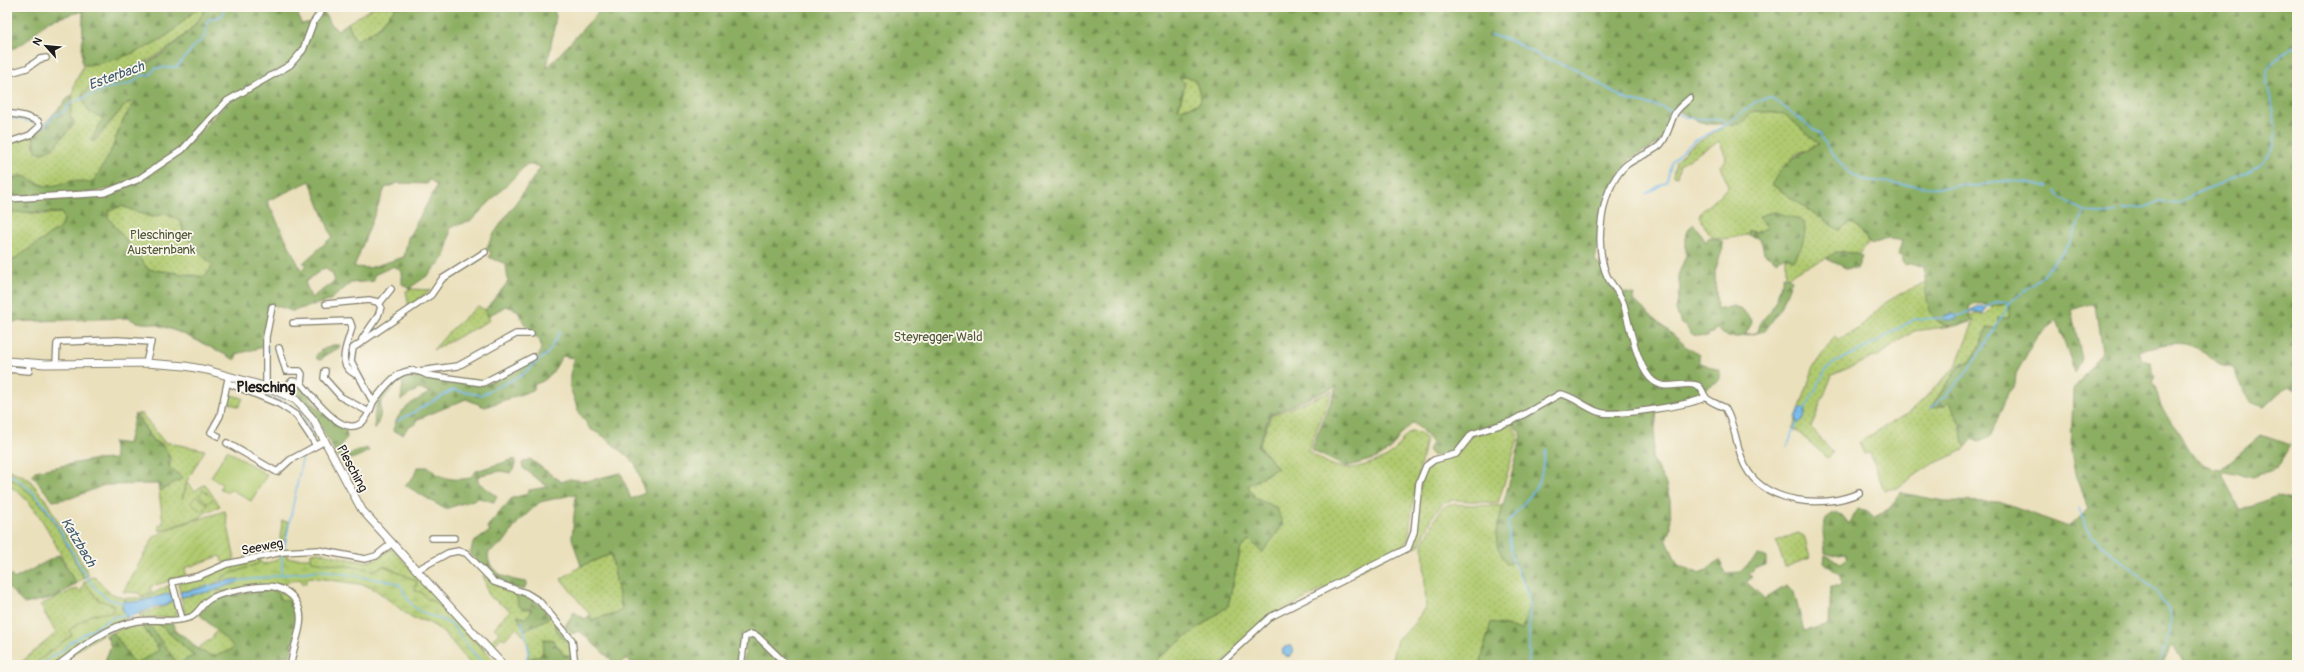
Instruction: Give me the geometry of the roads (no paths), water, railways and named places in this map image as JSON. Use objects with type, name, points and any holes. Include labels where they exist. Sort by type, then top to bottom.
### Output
[{"type":"main road","name":"Plesching","points":[[7,361],[45,364],[146,363],[190,367],[228,379],[282,392],[302,405],[325,441],[359,505],[503,665]]},
{"type":"street","points":[[7,200],[104,193],[137,180],[182,150],[227,100],[290,65],[303,50],[314,23],[324,7]]},
{"type":"street","points":[[7,74],[27,68],[40,59],[46,58]]},
{"type":"street","points":[[1690,98],[1675,113],[1667,134],[1660,144],[1628,164],[1616,180],[1606,202],[1601,236],[1601,257],[1608,277],[1623,302],[1643,369],[1650,378],[1660,385],[1674,387],[1696,385],[1701,388],[1705,397],[1725,408],[1745,466],[1753,478],[1766,489],[1784,496],[1818,501],[1846,499],[1860,493]]},
{"type":"street","points":[[7,113],[24,116],[38,121],[38,129],[30,135],[7,143]]},
{"type":"street","points":[[359,343],[431,295],[442,279],[485,252]]},
{"type":"street","points":[[379,304],[391,289]]},
{"type":"street","points":[[326,304],[369,300],[379,304]]},
{"type":"street","points":[[373,402],[358,375],[351,357],[354,348],[378,316],[381,307],[379,304]]},
{"type":"street","points":[[266,387],[266,337],[272,307]]},
{"type":"street","points":[[293,323],[350,321],[352,327],[343,351],[344,359],[351,372],[358,375]]},
{"type":"street","points":[[282,392],[292,381],[301,383],[321,408],[340,424],[349,426],[358,423],[368,412],[373,402],[396,375],[402,372],[458,366],[516,334],[531,334]]},
{"type":"street","points":[[56,364],[57,344],[59,342],[117,340],[151,342],[146,363]]},
{"type":"street","points":[[279,348],[286,371],[300,371],[302,374],[301,383]]},
{"type":"street","points":[[419,371],[427,375],[483,383],[533,357]]},
{"type":"street","points":[[7,369],[29,371],[30,363]]},
{"type":"street","points":[[326,372],[324,378],[335,392],[368,412]]},
{"type":"street","points":[[218,436],[211,432],[220,416],[228,379],[279,404],[296,415],[316,445]]},
{"type":"street","points":[[1218,665],[1270,617],[1408,548],[1414,532],[1418,493],[1423,470],[1434,460],[1456,454],[1472,434],[1507,423],[1560,394],[1599,412],[1617,415],[1665,408],[1705,397]]},
{"type":"street","points":[[227,443],[276,472],[290,460],[325,441]]},
{"type":"street","points":[[432,538],[454,538]]},
{"type":"street","name":"Seeweg","points":[[182,619],[172,582],[199,576],[227,564],[282,552],[318,550],[365,559],[376,556],[392,543]]},
{"type":"street","points":[[417,570],[439,556],[458,551],[466,553],[494,582],[526,593],[539,601],[572,640],[575,665]]},
{"type":"street","points":[[58,665],[89,643],[128,622],[150,620],[175,621],[194,615],[206,601],[218,595],[265,586],[278,588],[293,597],[300,613],[300,624],[291,665]]},
{"type":"street","points":[[741,665],[743,643],[745,637],[751,634],[757,636],[787,665]]},
{"type":"water","points":[[1982,306],[1986,307],[1983,313],[1968,312]]},
{"type":"water","points":[[1954,314],[1957,316],[1956,320],[1947,320],[1942,318],[1944,316]]},
{"type":"water","points":[[1806,408],[1804,419],[1797,424],[1796,417],[1800,409]]},
{"type":"water","points":[[239,579],[238,582],[213,591],[181,597],[180,592]]},
{"type":"water","points":[[172,593],[174,600],[165,606],[157,606],[127,618],[122,608],[124,601],[137,602]]},
{"type":"water","points":[[1286,646],[1290,646],[1292,647],[1292,655],[1286,656],[1283,653],[1283,649]]},
{"type":"waterway","name":"Esterbach","points":[[76,101],[104,89],[132,83],[140,76],[150,75],[156,68],[177,67],[195,45],[204,38],[208,20],[222,16],[225,7]]},
{"type":"waterway","points":[[1491,35],[1512,41],[1542,57],[1574,68],[1627,100],[1661,107],[1674,112]]},
{"type":"waterway","points":[[2267,85],[2268,71],[2275,60],[2297,45]]},
{"type":"waterway","points":[[2121,210],[2146,207],[2159,202],[2179,204],[2197,193],[2240,176],[2261,164],[2273,148],[2275,141],[2275,118],[2268,88]]},
{"type":"waterway","points":[[1676,113],[1687,118],[1722,120],[1727,124],[1758,100],[1772,98],[1820,134],[1829,150],[1851,175],[1865,180],[1946,188],[1959,185],[1976,186],[2002,181],[2028,182],[2048,187]]},
{"type":"waterway","name":"Esterbach","points":[[42,128],[55,115],[62,113],[72,102]]},
{"type":"waterway","name":"Esterbach","points":[[7,117],[33,122],[37,127]]},
{"type":"waterway","points":[[1646,194],[1666,182],[1672,162],[1693,142],[1727,124]]},
{"type":"waterway","points":[[2055,191],[2076,207],[2090,213],[2107,214],[2116,212]]},
{"type":"waterway","points":[[1983,307],[1996,302],[2009,303],[2034,284],[2069,244],[2084,213]]},
{"type":"waterway","points":[[1931,408],[1955,386],[1975,360],[2009,303]]},
{"type":"waterway","points":[[1957,316],[1970,311]]},
{"type":"waterway","points":[[1805,409],[1826,370],[1834,363],[1865,348],[1915,319],[1943,318]]},
{"type":"waterway","points":[[398,421],[453,390],[481,395],[522,375],[548,353],[560,332]]},
{"type":"waterway","points":[[268,346],[268,354]]},
{"type":"waterway","points":[[248,387],[297,409],[315,436]]},
{"type":"waterway","points":[[1787,447],[1797,423]]},
{"type":"waterway","points":[[1529,665],[1529,598],[1511,556],[1508,522],[1534,491],[1541,476],[1546,449]]},
{"type":"waterway","points":[[284,550],[303,455]]},
{"type":"waterway","name":"Katzbach","points":[[7,473],[24,484],[48,511],[85,575],[97,590],[108,599],[125,604]]},
{"type":"waterway","points":[[2079,509],[2087,529],[2097,540],[2139,575],[2153,588],[2163,601],[2170,615],[2170,630],[2158,665]]},
{"type":"waterway","points":[[282,555],[282,574]]},
{"type":"waterway","points":[[238,581],[320,570],[393,582],[400,585],[415,608],[423,613],[443,620],[452,626],[473,653],[486,665]]},
{"type":"waterway","points":[[41,665],[51,657],[61,652],[72,641],[114,617],[126,615]]},
{"type":"waterway","points":[[522,622],[529,651],[524,665]]},
{"type":"district","name":"Plesching","points":[[266,387]]},
{"type":"park label","name":"Pleschinger Austernbank","points":[[161,242]]},
{"type":"park label","name":"Steyregger Wald","points":[[938,336]]}]
